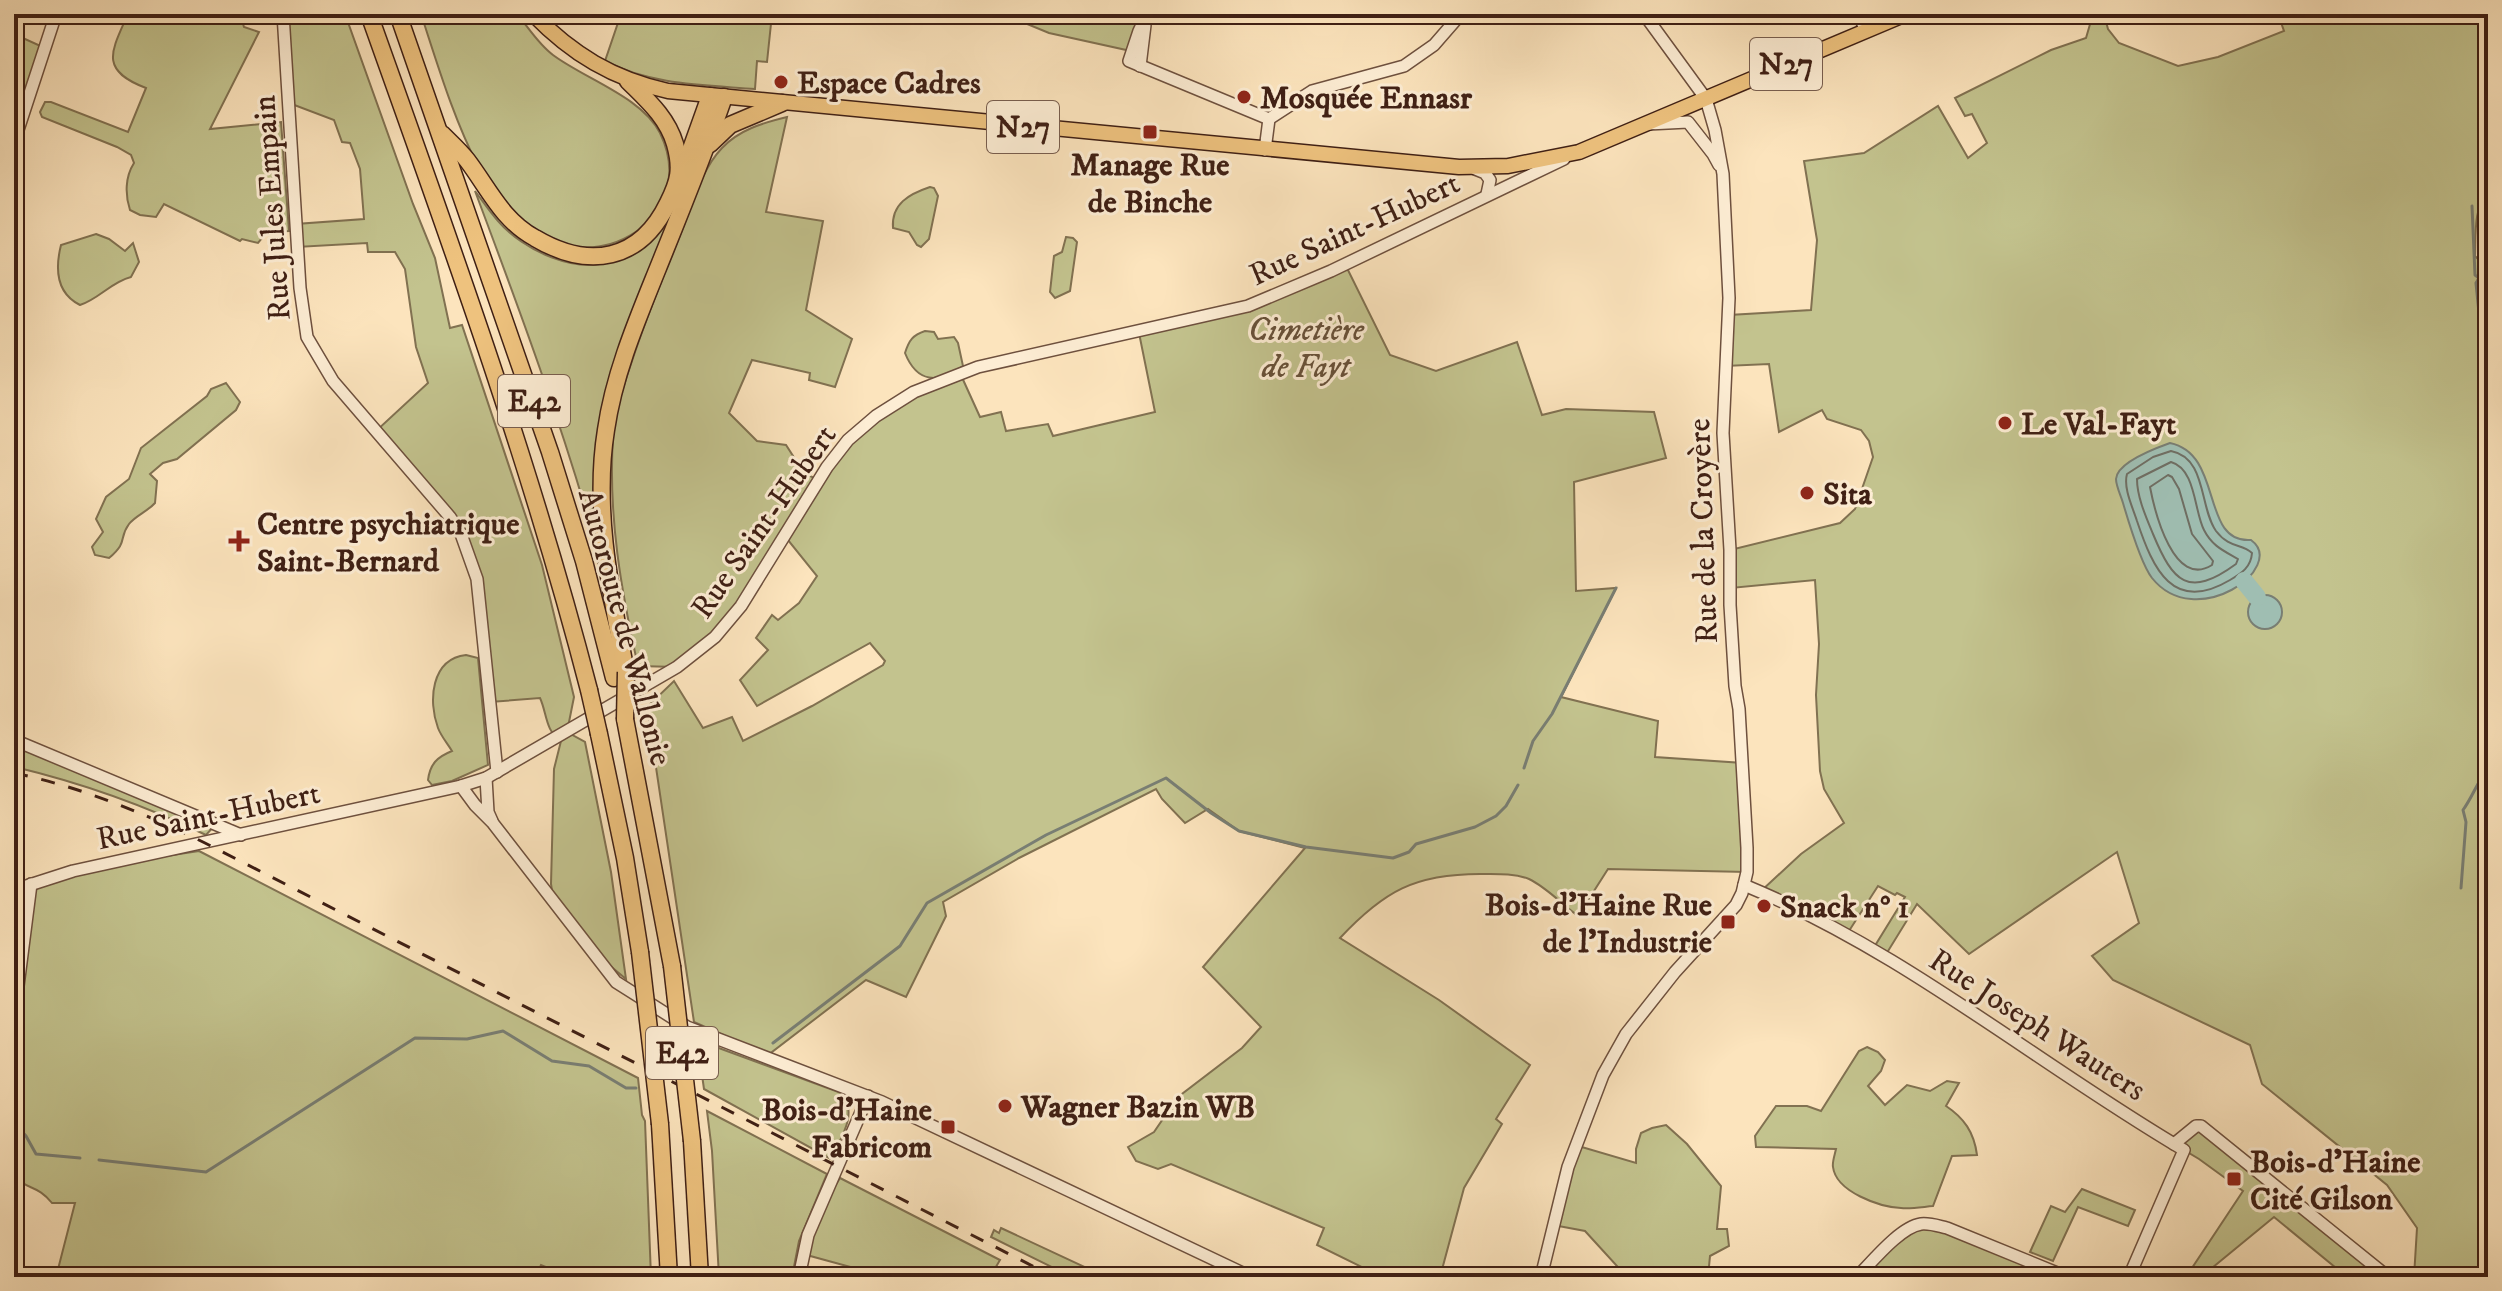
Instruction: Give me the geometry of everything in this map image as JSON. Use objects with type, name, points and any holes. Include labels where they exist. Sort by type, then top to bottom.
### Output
[{"type":"highway","name":"Autoroute de Wallonie","points":[[369,14],[517,436],[558,570],[589,690],[625,858],[640,952],[660,1124],[669,1277]]},
{"type":"highway","name":"Autoroute de Wallonie","points":[[398,14],[550,452],[620,675],[625,719],[672,966],[692,1141],[700,1277]]},
{"type":"highway","points":[[628,81],[660,114],[667,126],[676,147],[679,181]]},
{"type":"highway","points":[[438,130],[468,161],[507,217],[532,237],[575,254],[602,257],[634,246],[660,221],[717,97]]},
{"type":"highway","points":[[620,675],[603,522],[605,432],[615,385],[641,310],[706,148],[717,97]]},
{"type":"highway","points":[[706,148],[730,125],[782,103]]},
{"type":"main road","name":"N27","points":[[533,14],[571,49],[628,81],[668,91],[1459,167],[1516,165],[1579,152],[1906,14]]},
{"type":"street","points":[[14,142],[56,14]]},
{"type":"street","name":"Rue Jules Empain","points":[[283,14],[304,326],[312,348],[333,381],[450,517],[461,534],[477,579],[491,775],[488,812],[492,822]]},
{"type":"street","points":[[1265,150],[1269,119],[1312,91],[1404,66],[1434,45],[1461,14]]},
{"type":"street","points":[[1644,14],[1706,99]]},
{"type":"street","points":[[1858,14],[1866,30]]},
{"type":"street","points":[[1146,17],[1129,61],[1269,119]]},
{"type":"street","name":"Rue de la Croyère","points":[[1706,99],[1723,174],[1729,298],[1723,433],[1730,605],[1747,848],[1744,885]]},
{"type":"street","name":"Rue de la Croyère","points":[[1647,124],[1688,122],[1713,154],[1723,174]]},
{"type":"street","name":"Rue Saint-Hubert","points":[[14,890],[73,871],[461,786],[491,775],[607,709],[703,648],[741,606],[827,467],[848,440],[876,416],[914,392],[978,367],[1248,306],[1304,284],[1489,190],[1579,152]]},
{"type":"street","points":[[1489,190],[1500,172],[1516,165],[1520,174],[1517,180]]},
{"type":"street","points":[[1459,167],[1485,173],[1489,190]]},
{"type":"street","points":[[14,740],[241,835]]},
{"type":"street","points":[[461,786],[616,982],[687,1027],[868,1096],[1251,1277]]},
{"type":"street","points":[[14,1017],[31,884]]},
{"type":"street","points":[[1541,1277],[1568,1167],[1603,1075],[1626,1034],[1675,972],[1736,905],[1744,885]]},
{"type":"street","name":"Rue Joseph Wauters","points":[[1744,885],[1803,912],[1885,956],[2179,1147]]},
{"type":"street","points":[[799,1277],[808,1235],[868,1096]]},
{"type":"street","points":[[2129,1277],[2179,1147],[2196,1126],[2201,1126],[2388,1277]]},
{"type":"street","points":[[1857,1277],[1902,1233],[1916,1225],[1926,1224],[1947,1228],[2067,1277]]},
{"type":"green space","points":[[128,14],[240,14],[244,27],[259,32],[210,129],[281,122],[289,231],[267,232],[258,243],[240,241],[164,204],[156,217],[140,215],[130,210],[127,198],[127,180],[134,163],[131,155],[42,117],[40,112],[45,102],[51,102],[128,132],[146,88],[131,81],[115,67],[114,49]]},
{"type":"green space","points":[[283,14],[345,14],[435,258],[450,328],[462,325],[542,565],[574,697],[567,732],[585,742],[611,872],[626,979],[585,945],[554,903],[551,884],[554,769],[561,741],[549,727],[540,698],[490,702],[477,579],[461,534],[376,431],[428,383],[416,347],[405,269],[395,252],[368,252],[367,243],[297,247],[296,224],[364,219],[360,169],[350,143],[342,142],[334,120],[289,103]]},
{"type":"green space","points":[[421,14],[452,14],[456,24],[484,22],[504,14],[517,14],[553,55],[640,109],[660,133],[669,163],[666,191],[654,215],[635,233],[610,244],[582,247],[552,241],[524,225],[485,177],[470,150]]},
{"type":"green space","points":[[621,14],[772,14],[767,62],[757,61],[755,89],[640,75],[605,61]]},
{"type":"green space","points":[[1003,14],[1151,14],[1140,53],[1049,33]]},
{"type":"green space","points":[[2093,14],[2104,14],[2108,29],[2119,43],[2178,66],[2218,57],[2284,31],[2278,14],[2488,14],[2488,194],[2478,214],[2475,256],[2480,261],[2488,369],[2488,1277],[2414,1277],[2417,1228],[2387,1185],[2262,1084],[2250,1045],[2113,980],[2092,956],[2139,923],[2117,852],[1969,954],[1917,904],[1885,956],[1873,949],[1905,897],[1878,886],[1847,934],[1760,892],[1801,854],[1844,823],[1824,789],[1820,771],[1815,580],[1731,588],[1730,550],[1840,523],[1855,509],[1873,457],[1869,441],[1861,430],[1827,419],[1822,410],[1779,432],[1769,364],[1725,366],[1729,315],[1811,310],[1817,240],[1804,161],[1864,153],[1938,106],[1968,158],[1987,143],[1972,114],[1965,116],[1955,98],[2051,50],[2086,38]]},
{"type":"green space","points":[[14,34],[45,48],[14,142]]},
{"type":"green space","name":"Cimetière de Fayt","points":[[787,117],[766,212],[823,221],[806,310],[852,339],[835,387],[809,380],[810,373],[752,360],[729,413],[757,441],[786,445],[804,473],[818,480],[866,423],[960,373],[980,417],[1001,412],[1006,431],[1048,424],[1053,436],[1155,412],[1139,333],[1228,312],[1345,264],[1390,355],[1436,371],[1517,342],[1542,415],[1566,409],[1654,412],[1666,458],[1574,482],[1576,591],[1616,588],[1561,697],[1658,721],[1655,757],[1743,763],[1747,872],[1608,869],[1578,916],[1542,887],[1523,877],[1492,874],[1437,877],[1402,888],[1386,897],[1340,938],[1439,1000],[1530,1065],[1496,1119],[1502,1124],[1464,1188],[1440,1277],[1382,1277],[1317,1245],[1324,1228],[1171,1164],[1158,1169],[1136,1161],[1128,1147],[1154,1132],[1178,1097],[1242,1048],[1261,1027],[1203,967],[1305,848],[1239,831],[1208,809],[1185,823],[1156,789],[1019,858],[943,902],[946,916],[906,997],[866,980],[768,1055],[694,1022],[647,707],[674,681],[703,728],[732,717],[743,741],[812,706],[885,661],[870,643],[757,706],[740,680],[768,650],[756,638],[772,615],[778,620],[799,603],[817,576],[784,535],[741,606],[677,667],[638,666],[626,609],[614,524],[612,466],[615,418],[626,379],[697,190],[714,157],[743,132]]},
{"type":"green space","points":[[930,187],[938,196],[929,239],[921,247],[909,232],[893,228],[893,220],[903,201]]},
{"type":"green space","points":[[475,191],[498,221],[522,242],[536,251],[569,263],[601,264],[616,259],[646,242],[671,218],[603,407],[599,556],[557,418]]},
{"type":"green space","points":[[96,234],[125,251],[133,243],[139,262],[131,277],[80,305],[66,294],[59,280],[61,245]]},
{"type":"green space","points":[[1066,237],[1077,242],[1070,291],[1055,298],[1050,292],[1054,256],[1062,252]]},
{"type":"green space","points":[[925,331],[934,332],[938,339],[954,337],[963,366],[937,378],[929,378],[916,370],[905,353],[912,339]]},
{"type":"green space","points":[[226,383],[240,402],[236,410],[177,459],[163,463],[150,474],[157,481],[155,503],[129,524],[119,548],[109,558],[95,555],[92,547],[103,532],[96,519],[106,497],[129,479],[141,448],[207,396],[211,389]]},
{"type":"green space","points":[[466,655],[478,658],[488,765],[452,781],[432,785],[428,780],[430,770],[438,759],[452,751],[439,731],[435,717],[435,683],[445,664]]},
{"type":"green space","points":[[25,745],[216,824],[206,835],[112,796],[15,767]]},
{"type":"green space","points":[[199,851],[638,1078],[645,1121],[651,1277],[571,1277],[541,1265],[536,1277],[361,1276],[243,1268],[118,1277],[56,1277],[75,1203],[52,1203],[14,1175],[14,1017],[31,884],[87,868]]},
{"type":"green space","points":[[697,1040],[844,1094],[848,1119],[831,1159],[704,1089]]},
{"type":"green space","points":[[1867,1047],[1885,1060],[1881,1071],[1868,1086],[1885,1105],[1907,1085],[1930,1091],[1947,1081],[1959,1083],[1946,1106],[1967,1126],[1977,1155],[1952,1156],[1933,1206],[1892,1207],[1850,1191],[1836,1176],[1833,1165],[1836,1149],[1756,1147],[1755,1136],[1776,1106],[1807,1106],[1821,1111],[1859,1051]]},
{"type":"green space","points":[[707,1111],[827,1174],[799,1241],[792,1277],[719,1277]]},
{"type":"green space","points":[[1666,1125],[1687,1144],[1721,1186],[1717,1229],[1727,1229],[1729,1246],[1710,1256],[1708,1277],[1627,1277],[1585,1231],[1553,1225],[1575,1145],[1636,1163],[1641,1133]]},
{"type":"green space","points":[[2196,1126],[2388,1277],[2347,1277],[2274,1217],[2201,1277],[2186,1277],[2243,1191],[2174,1144]]},
{"type":"green space","points":[[840,1178],[1000,1260],[990,1277],[887,1277],[803,1254],[818,1213]]},
{"type":"green space","points":[[2082,1189],[2135,1210],[2128,1226],[2078,1207],[2053,1261],[2030,1252],[2051,1206],[2065,1212]]},
{"type":"green space","points":[[1926,1224],[2061,1277],[1857,1277],[1902,1233]]},
{"type":"green space","points":[[1001,1228],[1106,1277],[1072,1277],[991,1237],[994,1230],[999,1233]]},
{"type":"water","points":[[2170,443],[2187,450],[2198,463],[2224,528],[2235,537],[2251,540],[2259,552],[2257,565],[2248,578],[2232,590],[2212,597],[2191,599],[2170,593],[2152,578],[2139,553],[2117,485],[2118,473],[2130,461]]},
{"type":"water","points":[[2265,595],[2277,600],[2282,612],[2277,624],[2265,629],[2253,624],[2248,612],[2253,600]]},
{"type":"waterway","points":[[2472,206],[2475,275],[2479,278],[2476,283],[2488,402]]},
{"type":"waterway","points":[[2244,581],[2257,597]]},
{"type":"waterway","points":[[1524,768],[1533,741],[1552,714],[1616,588]]},
{"type":"waterway","points":[[2461,888],[2466,822],[2463,810],[2488,769]]},
{"type":"waterway","points":[[773,1043],[900,946],[927,903],[1046,835],[1166,778],[1239,831],[1306,847],[1393,858],[1409,852],[1416,844],[1475,827],[1496,816],[1518,785]]},
{"type":"waterway","points":[[99,1160],[206,1172],[415,1038],[467,1039],[503,1031],[552,1061],[589,1066],[626,1088],[636,1088]]},
{"type":"waterway","points":[[14,1123],[36,1154],[80,1158]]},
{"type":"railway","points":[[14,773],[112,802],[205,843],[1054,1277]]},
{"type":"place","name":"Espace Cadres","points":[[781,82]]},
{"type":"place","name":"Mosquée Ennasr","points":[[1244,97]]},
{"type":"place","name":"Manage Rue de Binche","points":[[1150,132]]},
{"type":"place","name":"Le Val-Fayt","points":[[2005,423]]},
{"type":"place","name":"Sita","points":[[1807,493]]},
{"type":"place","name":"Centre psychiatrique Saint-Bernard","points":[[239,541]]},
{"type":"place","name":"Snack n° 1","points":[[1764,906]]},
{"type":"place","name":"Bois-d'Haine Rue de l'Industrie","points":[[1728,922]]},
{"type":"place","name":"Wagner Bazin WB","points":[[1005,1106]]},
{"type":"place","name":"Bois-d'Haine Fabricom","points":[[948,1127]]},
{"type":"place","name":"Bois-d'Haine Cité Gilson","points":[[2234,1179]]}]
